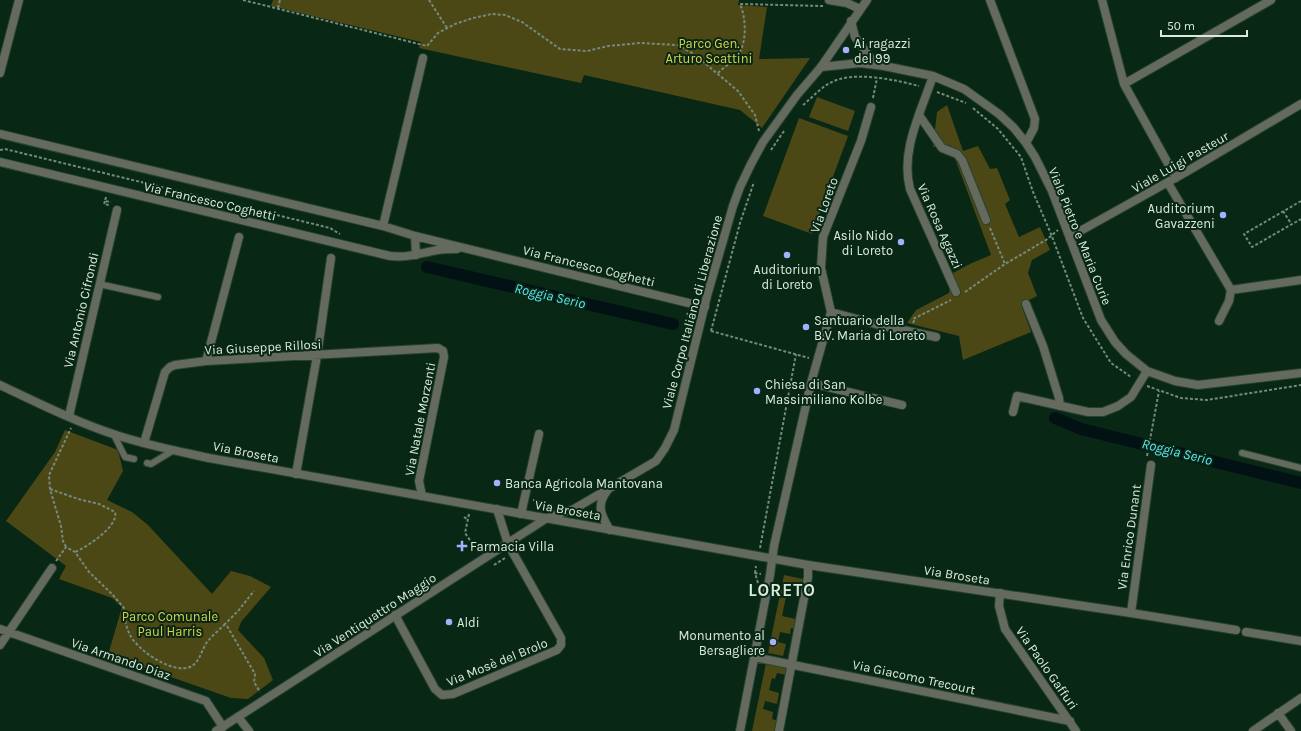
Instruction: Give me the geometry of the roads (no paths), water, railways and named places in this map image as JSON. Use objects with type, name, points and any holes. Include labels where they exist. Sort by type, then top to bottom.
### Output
[{"type":"street","points":[[0,73],[18,0]]},
{"type":"street","name":"Viale Corpo Italiano di Liberazione","points":[[547,518],[574,509],[656,461],[665,448],[674,430],[704,306],[733,206],[745,176],[763,142],[797,95],[822,67],[851,21],[867,0]]},
{"type":"street","points":[[990,0],[1035,119],[1034,128],[1026,143]]},
{"type":"street","points":[[1102,0],[1124,84],[1176,178]]},
{"type":"street","points":[[1124,84],[1271,0]]},
{"type":"street","points":[[826,3],[846,4],[860,9]]},
{"type":"street","points":[[851,21],[855,37],[862,47],[872,60],[884,66]]},
{"type":"street","points":[[384,226],[423,58]]},
{"type":"street","name":"Viale Pietro e Maria Curie","points":[[822,67],[860,63],[884,66],[932,76],[964,89],[999,114],[1014,128],[1035,157],[1052,191],[1101,320],[1114,342],[1147,371],[1175,381],[1198,385],[1301,373]]},
{"type":"street","name":"Via Rosa Agazzi","points":[[932,76],[913,134],[907,177],[910,189],[957,294]]},
{"type":"street","name":"Viale Luigi Pasteur","points":[[1070,239],[1082,230],[1168,183],[1301,104]]},
{"type":"street","name":"Via Loreto","points":[[740,731],[772,559],[811,383],[831,312],[821,268],[823,236],[861,141],[871,107]]},
{"type":"street","points":[[919,115],[942,148],[957,154],[962,160],[986,220]]},
{"type":"street","name":"Via Francesco Coghetti","points":[[0,134],[384,226],[415,236],[704,306]]},
{"type":"street","name":"Via Francesco Coghetti","points":[[0,162],[390,256],[411,257],[416,254],[440,250],[469,248]]},
{"type":"street","points":[[1168,183],[1232,290],[1229,301],[1219,321]]},
{"type":"street","name":"Via Antonio Cifrondi","points":[[69,416],[117,210]]},
{"type":"street","points":[[415,236],[416,254]]},
{"type":"street","points":[[206,361],[239,237]]},
{"type":"street","points":[[296,474],[317,356],[331,258]]},
{"type":"street","points":[[1232,290],[1301,280]]},
{"type":"street","points":[[1026,304],[1043,346],[1059,398],[1060,406]]},
{"type":"street","points":[[831,312],[879,325],[936,337]]},
{"type":"street","name":"Via Giuseppe Rillosi","points":[[144,443],[165,372],[167,369],[175,365],[206,361],[317,356],[438,348]]},
{"type":"street","name":"Via Natale Morzenti","points":[[422,496],[419,481],[444,357],[438,348]]},
{"type":"street","points":[[1013,412],[1017,396],[1088,412],[1103,412],[1118,406],[1131,397],[1147,371]]},
{"type":"street","points":[[811,383],[902,405]]},
{"type":"street","name":"Via Broseta","points":[[0,385],[114,435],[174,450],[296,474],[772,559],[1130,613],[1301,641]]},
{"type":"street","name":"Via Broseta","points":[[521,514],[538,434]]},
{"type":"street","name":"Via Enrico Dunant","points":[[1130,613],[1151,465]]},
{"type":"street","name":"Via Broseta","points":[[607,490],[600,510],[610,530]]},
{"type":"street","points":[[497,509],[508,544]]},
{"type":"street","name":"Via Ventiquattro Maggio","points":[[219,729],[547,518]]},
{"type":"street","name":"Via Mosè del Brolo","points":[[395,615],[435,689],[442,695],[453,694],[557,650],[561,645],[561,638],[508,544]]},
{"type":"street","points":[[779,731],[808,577],[808,565]]},
{"type":"street","points":[[0,645],[52,568]]},
{"type":"street","name":"Via Paolo Gaffuri","points":[[1000,594],[999,606],[1006,629],[1076,731]]},
{"type":"street","name":"Via Armando Diaz","points":[[0,629],[206,701],[219,729]]},
{"type":"street","name":"Via Giacomo Trecourt","points":[[754,657],[1070,721]]},
{"type":"street","points":[[1253,731],[1301,698]]},
{"type":"street","points":[[1278,713],[1291,731]]},
{"type":"street","points":[[238,717],[249,731]]},
{"type":"lane","points":[[99,284],[158,297]]},
{"type":"lane","points":[[114,435],[125,457],[134,459]]},
{"type":"lane","points":[[147,463],[151,464],[174,450]]},
{"type":"lane","points":[[1242,453],[1301,468]]},
{"type":"waterway","name":"Roggia Serio","points":[[427,267],[673,324]]},
{"type":"waterway","name":"Roggia Serio","points":[[1055,418],[1081,429],[1301,483]]},
{"type":"place","name":"Ai ragazzi del 99","points":[[846,50]]},
{"type":"place","name":"Auditorium Gavazzeni","points":[[1223,215]]},
{"type":"place","name":"Asilo Nido di Loreto","points":[[901,242]]},
{"type":"place","name":"Auditorium di Loreto","points":[[787,255]]},
{"type":"place","name":"Santuario della B.V. Maria di Loreto","points":[[806,327]]},
{"type":"place","name":"Chiesa di San Massimiliano Kolbe","points":[[757,391]]},
{"type":"place","name":"Banca Agricola Mantovana","points":[[497,483]]},
{"type":"place","name":"Farmacia Villa","points":[[462,546]]},
{"type":"place","name":"Aldi","points":[[449,622]]},
{"type":"place","name":"Monumento al Bersagliere","points":[[773,642]]},
{"type":"district","name":"LORETO","points":[[782,590]]},
{"type":"park label","name":"Parco Gen. Arturo Scattini","points":[[709,50]]},
{"type":"park label","name":"Parco Comunale Paul Harris","points":[[170,624]]}]
